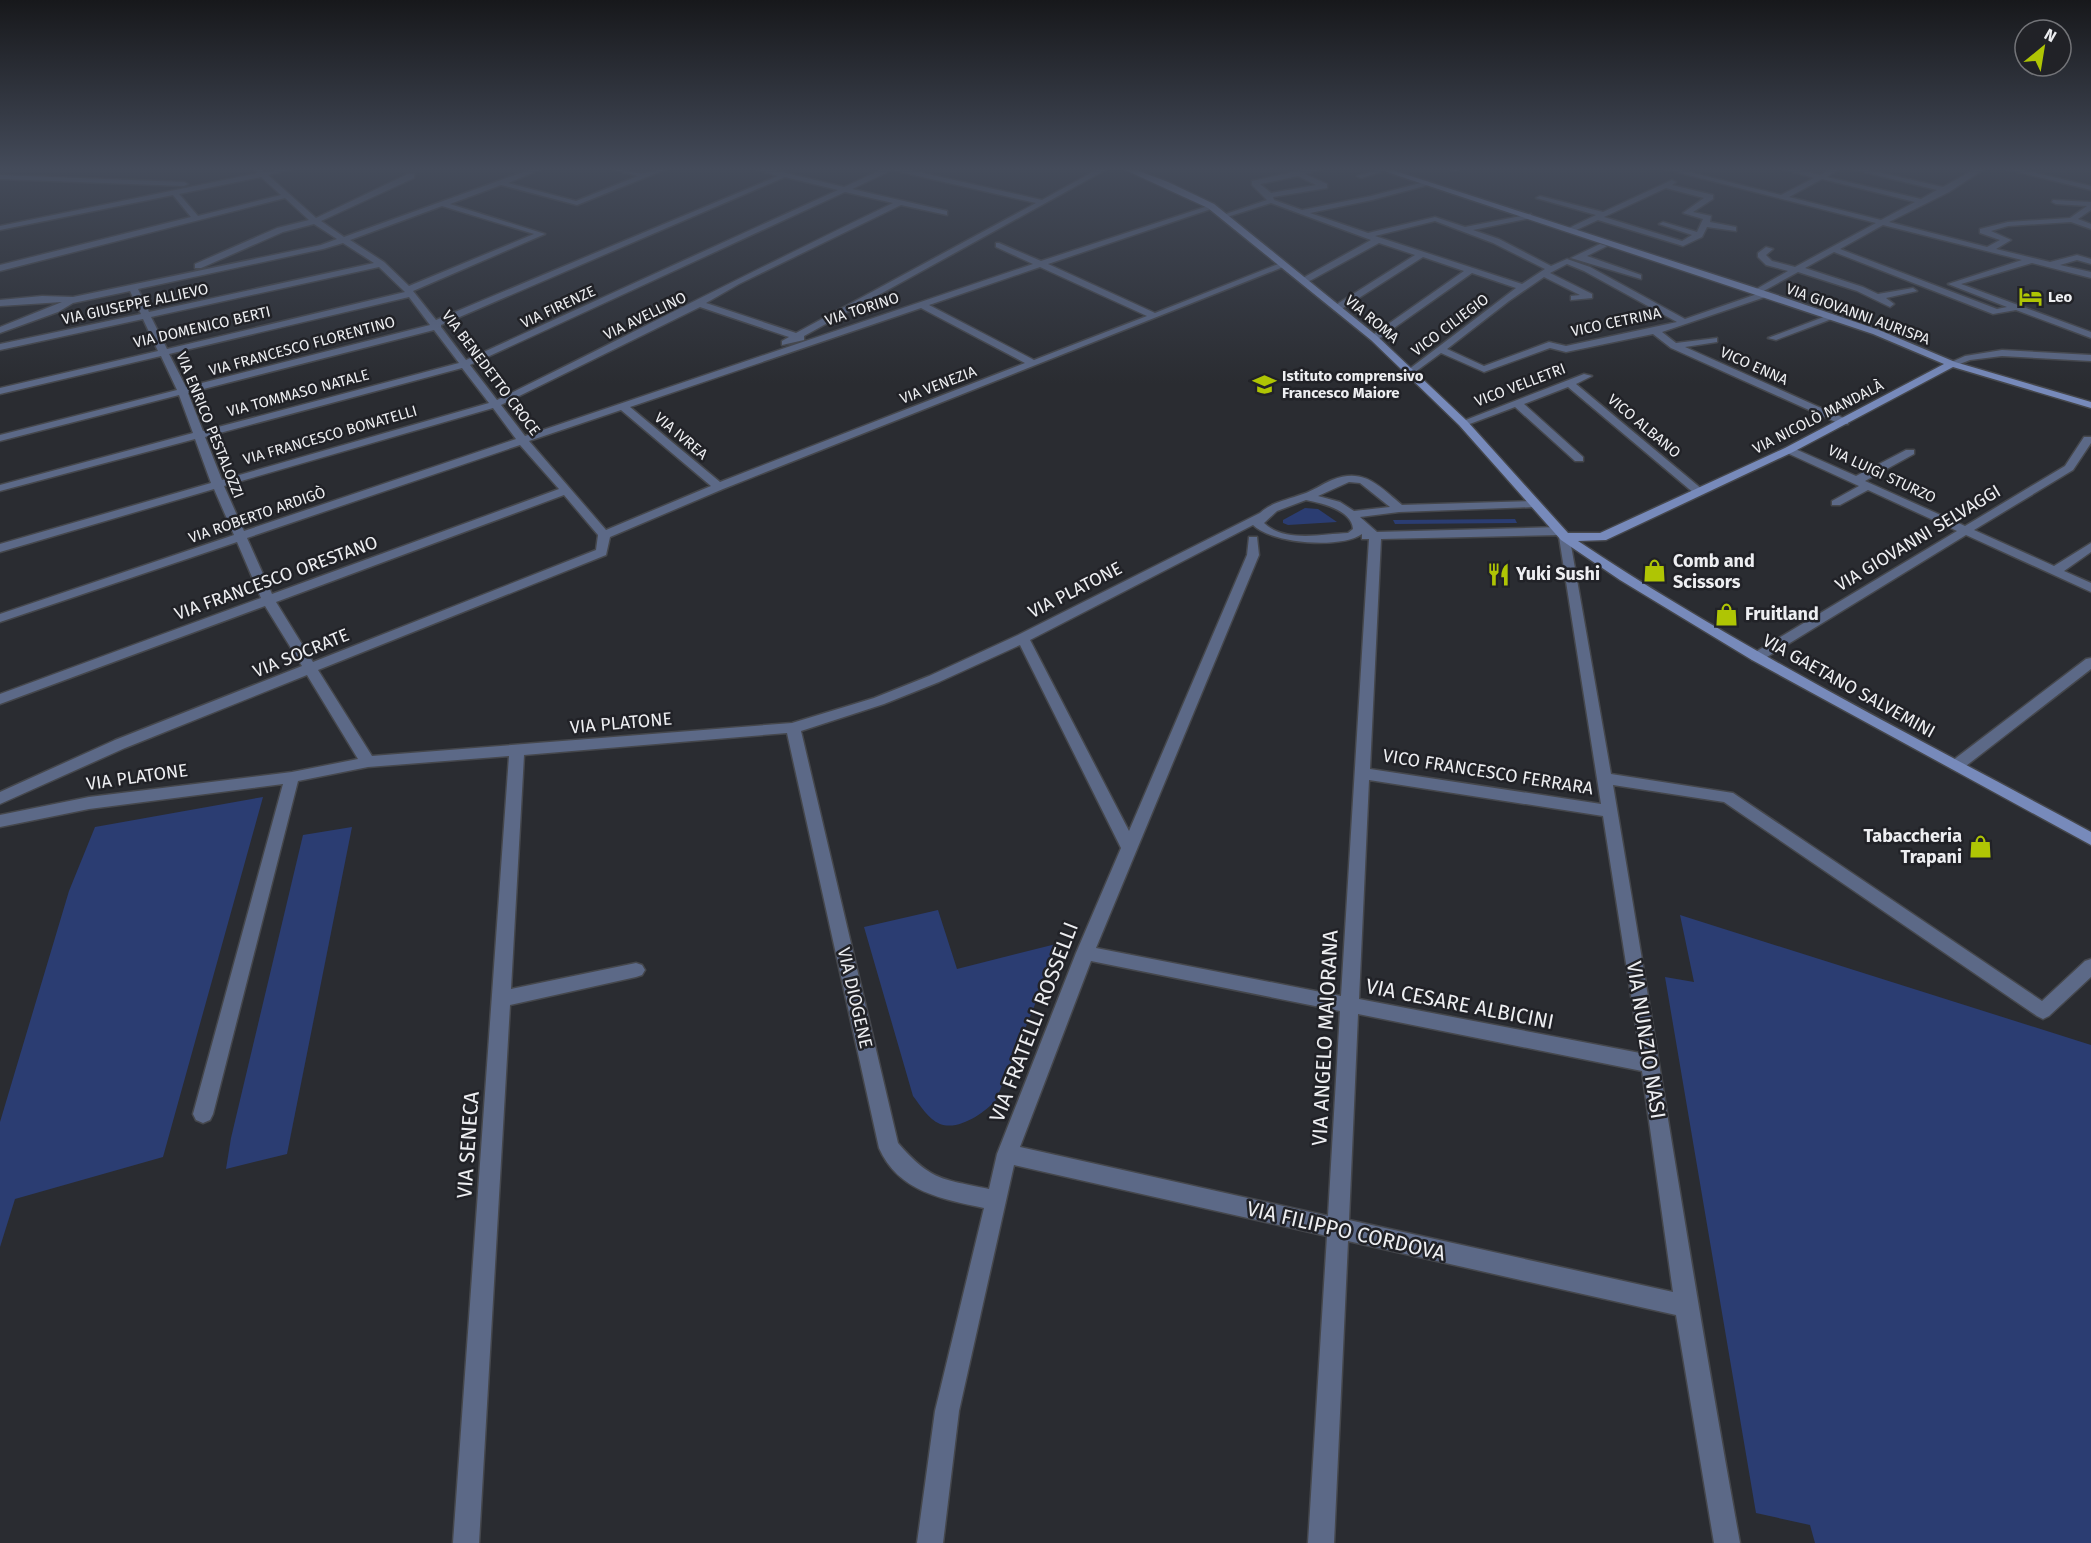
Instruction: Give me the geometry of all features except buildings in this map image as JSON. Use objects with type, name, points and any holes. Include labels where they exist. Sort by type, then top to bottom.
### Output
[{"type":"main road","name":"VIA ROMA","points":[[1253,240],[1374,338],[1411,372],[1463,423],[1562,534]]},
{"type":"main road","name":"VIA GIOVANNI AURISPA","points":[[1602,240],[1876,332],[1952,364],[2091,405]]},
{"type":"main road","name":"VIA NICOLÒ MANDALÀ","points":[[1562,534],[1602,537],[1789,450],[1952,364]]},
{"type":"main road","name":"VIA GAETANO SALVEMINI","points":[[1562,534],[1624,577],[1756,657],[2091,839]]},
{"type":"street","points":[[0,268],[110,240]]},
{"type":"street","points":[[171,278],[257,240]]},
{"type":"street","points":[[0,303],[73,300],[323,247],[341,240]]},
{"type":"street","name":"VIA BENEDETTO CROCE","points":[[345,240],[381,264],[409,292],[524,442],[604,536]]},
{"type":"street","name":"VIA DOMENICO BERTI","points":[[0,391],[409,292],[527,240]]},
{"type":"street","name":"VIA FRANCESCO FLORENTINO","points":[[0,438],[436,325],[634,240]]},
{"type":"street","name":"VIA FIRENZE","points":[[465,364],[734,240]]},
{"type":"street","name":"VIA AVELLINO","points":[[496,404],[699,304],[736,282],[822,240]]},
{"type":"street","points":[[748,364],[973,240]]},
{"type":"street","name":"VIA TORINO","points":[[524,442],[812,341],[1112,240]]},
{"type":"street","points":[[1304,281],[1378,240],[1523,287]]},
{"type":"street","points":[[1493,240],[1589,296],[1574,298]]},
{"type":"street","points":[[1671,240],[1683,244],[1691,240]]},
{"type":"street","name":"VICO CETRINA","points":[[1441,350],[1484,369],[1549,345],[1566,349],[1655,331],[1702,317],[1761,293],[1797,270],[1853,240]]},
{"type":"street","points":[[1955,240],[2091,275]]},
{"type":"street","points":[[1989,249],[2007,240]]},
{"type":"street","points":[[999,245],[1155,316]]},
{"type":"street","name":"VICO CILIEGIO","points":[[1411,372],[1547,271],[1603,246]]},
{"type":"street","points":[[1769,249],[1761,255],[1769,263],[1860,289],[1890,303]]},
{"type":"street","points":[[1835,250],[1996,312],[2018,307]]},
{"type":"street","points":[[1337,308],[1422,254]]},
{"type":"street","points":[[2050,264],[2076,257],[2091,262]]},
{"type":"street","points":[[1573,258],[1638,277]]},
{"type":"street","points":[[1573,258],[1587,269],[1684,322]]},
{"type":"street","points":[[1935,289],[2032,260]]},
{"type":"street","name":"VIA GIUSEPPE ALLIEVO","points":[[0,347],[381,264]]},
{"type":"street","name":"VIA VENEZIA","points":[[604,536],[719,488],[1284,265]]},
{"type":"street","points":[[1374,338],[1471,270]]},
{"type":"street","points":[[1953,284],[2091,335]]},
{"type":"street","name":"VIA ENRICO PESTALOZZI","points":[[132,286],[183,392],[217,483],[268,600],[368,762]]},
{"type":"street","points":[[1878,297],[1913,291]]},
{"type":"street","points":[[0,330],[73,300]]},
{"type":"street","points":[[699,304],[812,341]]},
{"type":"street","points":[[923,305],[1034,364]]},
{"type":"street","points":[[1773,338],[1832,317]]},
{"type":"street","name":"VICO ENNA","points":[[1655,331],[1674,346],[1844,422]]},
{"type":"street","points":[[1674,346],[1714,340]]},
{"type":"street","name":"VIA NICOLÒ MANDALÀ","points":[[1952,364],[1966,358],[1989,354],[2091,358]]},
{"type":"street","name":"VIA TOMMASO NATALE","points":[[0,488],[465,364]]},
{"type":"street","name":"VICO VELLETRI","points":[[1463,423],[1587,376]]},
{"type":"street","name":"VICO ALBANO","points":[[1569,383],[1699,492]]},
{"type":"street","points":[[1517,402],[1579,459]]},
{"type":"street","name":"VIA FRANCESCO BONATELLI","points":[[0,548],[217,483],[496,404]]},
{"type":"street","name":"VIA IVREA","points":[[624,408],[719,488]]},
{"type":"street","name":"VIA GIOVANNI SELVAGGI","points":[[1756,657],[2069,468],[2090,440]]},
{"type":"street","name":"VIA ROBERTO ARDIGÒ","points":[[0,618],[524,442]]},
{"type":"street","name":"VIA LUIGI STURZO","points":[[1789,450],[2091,588]]},
{"type":"street","points":[[1836,503],[1910,452]]},
{"type":"street","name":"VIA PLATONE","points":[[0,821],[89,803],[291,777],[368,762],[793,728],[912,688],[1023,638],[1289,501],[1306,497],[1347,477],[1364,479],[1399,509]]},
{"type":"street","name":"VIA FRANCESCO ORESTANO","points":[[0,699],[565,491]]},
{"type":"street","points":[[1306,497],[1322,499],[1339,505],[1374,536]]},
{"type":"street","points":[[1356,519],[1399,509],[1535,504]]},
{"type":"street","points":[[1262,516],[1258,523],[1262,530],[1289,538]]},
{"type":"street","points":[[1351,536],[1359,530],[1356,519]]},
{"type":"street","points":[[1210,543],[1351,536],[1562,534]]},
{"type":"street","name":"VIA NUNZIO NASI","points":[[1562,534],[1651,1064],[1686,1306],[1728,1543]]},
{"type":"street","name":"VIA SOCRATE","points":[[0,798],[120,744],[602,552],[604,536]]},
{"type":"street","name":"VIA ANGELO MAIORANA","points":[[1321,1543],[1374,536]]},
{"type":"street","name":"VIA FRATELLI ROSSELLI","points":[[930,1543],[947,1411],[1007,1154],[1085,953],[1252,555],[1253,540]]},
{"type":"street","points":[[2055,571],[2091,547]]},
{"type":"street","points":[[1023,638],[1129,847]]},
{"type":"street","points":[[1957,765],[2091,662]]},
{"type":"street","name":"VIA DIOGENE","points":[[793,728],[889,1148],[910,1172],[933,1187],[996,1201]]},
{"type":"street","name":"VIA SENECA","points":[[466,1543],[517,751]]},
{"type":"street","name":"VICO FRANCESCO FERRARA","points":[[1361,772],[1608,811]]},
{"type":"street","points":[[204,1114],[291,777]]},
{"type":"street","points":[[1604,778],[1728,797],[2043,1011],[2091,966]]},
{"type":"street","name":"VIA CESARE ALBICINI","points":[[1085,953],[1651,1064]]},
{"type":"street","points":[[501,999],[636,970]]},
{"type":"street","name":"VIA FILIPPO CORDOVA","points":[[1007,1154],[1686,1306]]},
{"type":"shaded area","points":[[1305,508],[1318,509],[1337,522],[1288,525],[1283,523],[1283,520]]},
{"type":"shaded area","points":[[1515,519],[1517,523],[1395,524],[1393,520]]},
{"type":"shaded area","points":[[263,797],[163,1157],[15,1199],[0,1247],[0,1122],[69,891],[95,827]]},
{"type":"shaded area","points":[[352,827],[287,1154],[226,1169],[231,1138],[303,835]]},
{"type":"shaded area","points":[[938,910],[957,969],[1060,943],[996,1100],[971,1120],[947,1126],[932,1119],[913,1096],[864,927]]},
{"type":"shaded area","points":[[1680,915],[2091,1045],[2091,1543],[1815,1543],[1810,1525],[1756,1513],[1665,977],[1694,982]]},
{"type":"place","name":"Leo","points":[[2030,297]]},
{"type":"place","name":"Istituto comprensivo Francesco Maiore","points":[[1264,385]]},
{"type":"place","name":"Comb and Scissors","points":[[1655,571]]},
{"type":"place","name":"Yuki Sushi","points":[[1498,574]]},
{"type":"place","name":"Fruitland","points":[[1727,614]]},
{"type":"place","name":"Tabaccheria Trapani","points":[[1980,846]]}]
